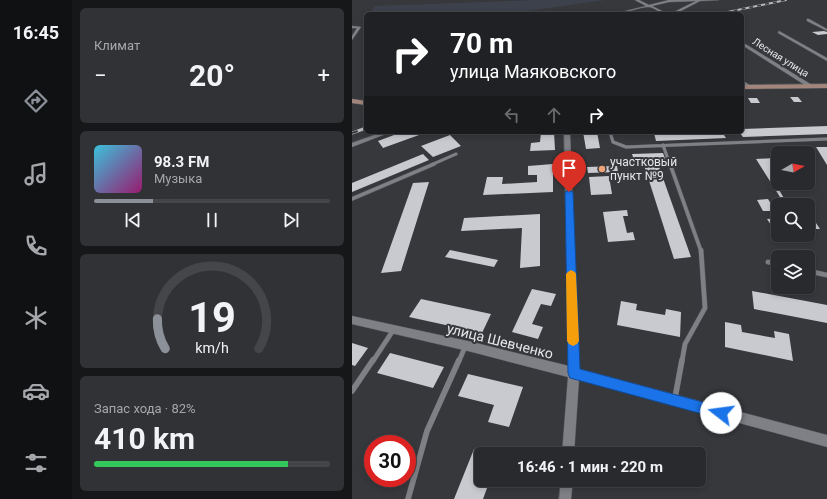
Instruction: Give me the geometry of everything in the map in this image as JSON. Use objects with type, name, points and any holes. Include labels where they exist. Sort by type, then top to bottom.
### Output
[{"type":"main road","points":[[744,87],[827,86]]},
{"type":"main road","points":[[352,101],[364,103]]},
{"type":"street","points":[[637,0],[662,12]]},
{"type":"street","points":[[623,12],[669,1],[716,0]]},
{"type":"street","points":[[676,12],[700,1]]},
{"type":"street","points":[[808,20],[827,30]]},
{"type":"street","points":[[352,27],[364,28]]},
{"type":"street","points":[[352,39],[359,28]]},
{"type":"street","points":[[779,32],[827,60]]},
{"type":"street","name":"Лесная улица","points":[[744,44],[810,86]]},
{"type":"street","points":[[744,82],[749,87]]},
{"type":"street","points":[[352,145],[382,134]]},
{"type":"street","points":[[567,134],[574,373],[569,447]]},
{"type":"street","name":"улица Шевченко","points":[[352,320],[395,329],[574,373],[827,441]]},
{"type":"street","points":[[565,499],[566,487]]},
{"type":"lane","points":[[611,134],[614,142],[626,147],[827,139]]},
{"type":"lane","points":[[663,145],[701,250],[705,308],[685,344],[675,401]]},
{"type":"lane","points":[[352,199],[456,154]]},
{"type":"lane","points":[[815,272],[827,274]]},
{"type":"lane","points":[[352,391],[395,329]]},
{"type":"lane","points":[[408,499],[427,431],[465,346]]},
{"type":"shaded area","points":[[534,0],[606,0],[520,12],[370,12],[375,6]]},
{"type":"building","points":[[812,32],[827,32],[827,34],[818,35]]},
{"type":"building","points":[[790,97],[798,97],[802,102],[794,102]]},
{"type":"building","points":[[748,98],[757,98],[760,103],[751,103]]},
{"type":"building","points":[[827,126],[827,134],[743,137],[741,134],[744,134],[744,129]]},
{"type":"building","points":[[393,134],[419,135],[383,148],[378,141],[394,135]]},
{"type":"building","points":[[541,134],[554,134],[555,150],[530,151],[531,143],[540,142]]},
{"type":"building","points":[[583,134],[597,134],[600,148],[586,149]]},
{"type":"building","points":[[654,134],[723,134],[726,138],[656,141]]},
{"type":"building","points":[[450,135],[461,146],[433,157],[421,146]]},
{"type":"building","points":[[816,147],[827,147],[827,165]]},
{"type":"building","points":[[663,153],[667,164],[658,164],[691,257],[674,259],[644,165],[641,165],[641,163],[635,163],[632,154]]},
{"type":"building","points":[[423,154],[429,160],[352,192],[352,183]]},
{"type":"building","points":[[771,158],[771,183],[756,159]]},
{"type":"building","points":[[553,164],[553,192],[483,195],[487,177],[503,177],[502,184],[537,182],[537,175],[528,175],[528,166]]},
{"type":"building","name":"участковый пункт №9","points":[[617,166],[618,172],[588,173],[587,167]]},
{"type":"building","points":[[609,176],[612,194],[591,195],[589,177]]},
{"type":"building","points":[[429,182],[401,271],[381,273],[413,183]]},
{"type":"building","points":[[776,190],[779,190],[784,198],[781,198]]},
{"type":"building","points":[[768,199],[771,204],[771,211],[763,211],[757,200]]},
{"type":"building","points":[[627,210],[628,216],[623,216],[627,233],[633,232],[635,240],[608,242],[603,212]]},
{"type":"building","points":[[540,214],[540,266],[520,268],[522,228],[461,231],[464,218]]},
{"type":"building","points":[[767,219],[771,219],[771,225]]},
{"type":"building","points":[[815,222],[820,229],[815,229]]},
{"type":"building","points":[[450,250],[498,260],[494,267],[445,257]]},
{"type":"building","points":[[532,289],[556,294],[551,306],[541,304],[532,324],[543,327],[538,339],[512,332]]},
{"type":"building","points":[[752,291],[827,305],[827,323],[754,309]]},
{"type":"building","points":[[421,299],[491,314],[482,333],[409,317]]},
{"type":"building","points":[[621,301],[637,304],[636,310],[665,315],[666,309],[681,312],[680,337],[617,325]]},
{"type":"building","points":[[725,322],[741,325],[742,332],[775,338],[774,331],[789,334],[793,361],[725,347]]},
{"type":"building","points":[[352,343],[368,348],[355,366],[352,365]]},
{"type":"building","points":[[390,353],[444,367],[433,388],[377,373]]},
{"type":"building","points":[[468,374],[523,387],[509,427],[488,422],[494,405],[458,396]]},
{"type":"building","points":[[474,449],[474,487],[487,487],[483,499],[454,499]]},
{"type":"railway","points":[[728,12],[786,0]]},
{"type":"railway","points":[[352,133],[364,129]]},
{"type":"slow traffic","points":[[571,274],[573,341]]},
{"type":"place","name":"участковый пункт №9","points":[[602,169]]},
{"type":"route","points":[[569,192],[574,373],[721,413]]}]
